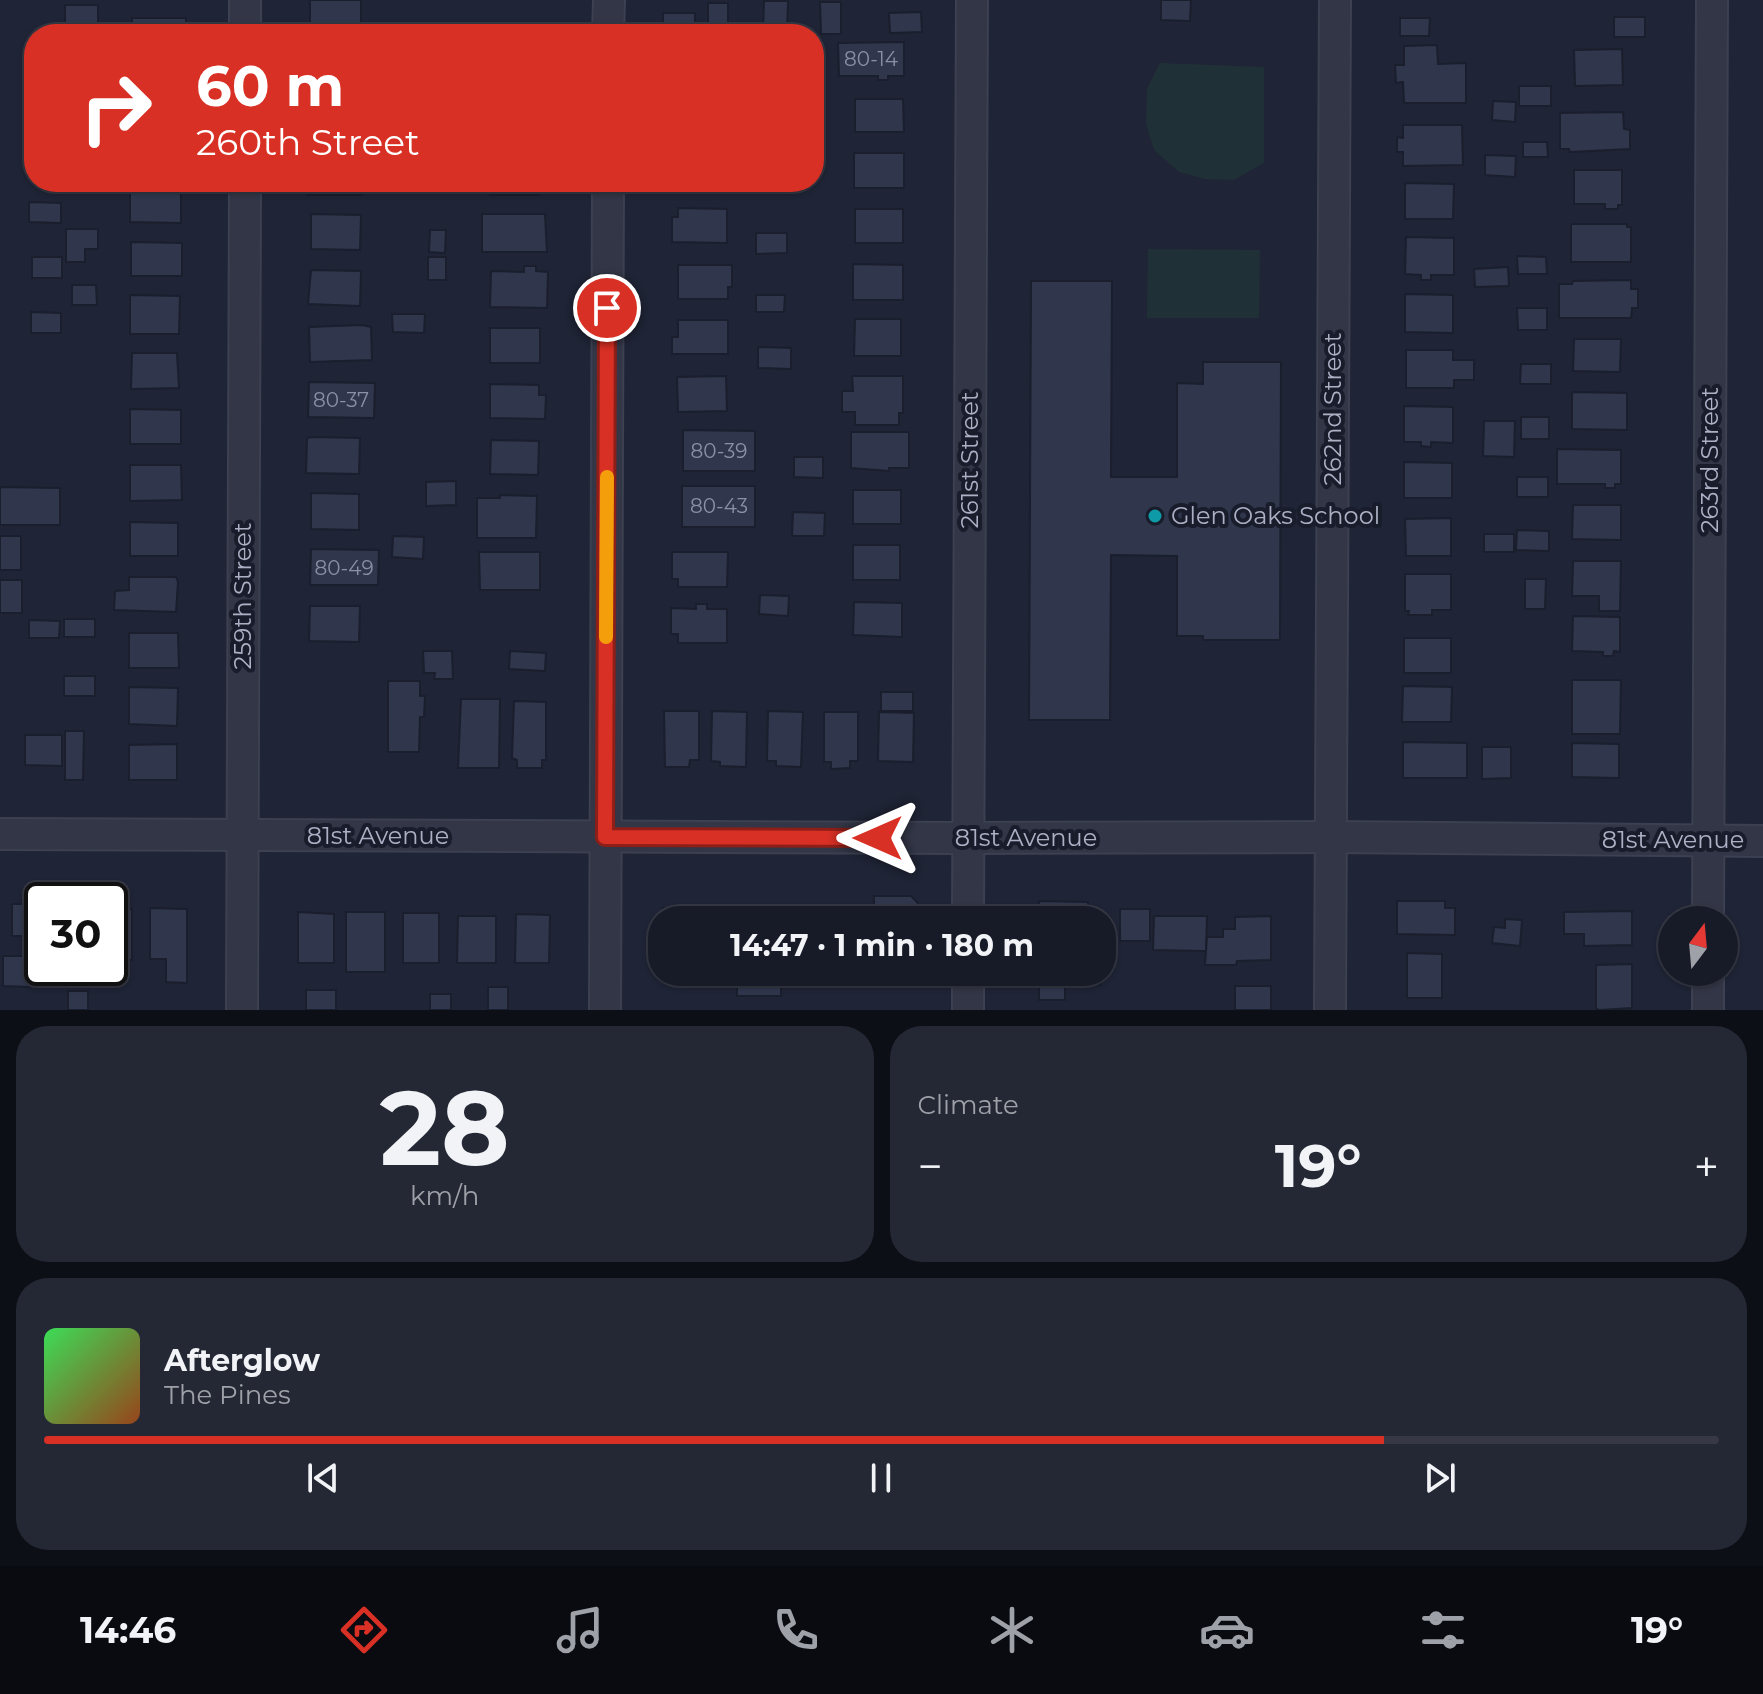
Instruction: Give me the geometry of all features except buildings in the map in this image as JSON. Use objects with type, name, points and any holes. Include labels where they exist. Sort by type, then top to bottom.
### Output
[{"type":"street","points":[[245,0],[245,24]]},
{"type":"street","points":[[608,24],[609,0]]},
{"type":"street","name":"261st Street","points":[[968,906],[972,0]]},
{"type":"street","name":"262nd Street","points":[[1330,1010],[1335,0]]},
{"type":"street","name":"263rd Street","points":[[1708,906],[1712,0]]},
{"type":"street","name":"259th Street","points":[[242,1010],[245,192]]},
{"type":"street","points":[[605,1010],[608,192]]},
{"type":"street","name":"81st Avenue","points":[[0,834],[1763,841]]},
{"type":"street","points":[[968,986],[968,1010]]},
{"type":"street","points":[[1708,986],[1708,1010]]},
{"type":"shaded area","points":[[1160,63],[1264,67],[1264,163],[1234,180],[1205,179],[1179,172],[1154,150],[1146,124],[1147,89]]},
{"type":"shaded area","points":[[1148,249],[1260,250],[1259,318],[1147,318]]},
{"type":"slow traffic","points":[[606,637],[607,477]]},
{"type":"place","name":"Glen Oaks School","points":[[1155,516]]},
{"type":"route","points":[[607,308],[605,837],[878,838]]}]
